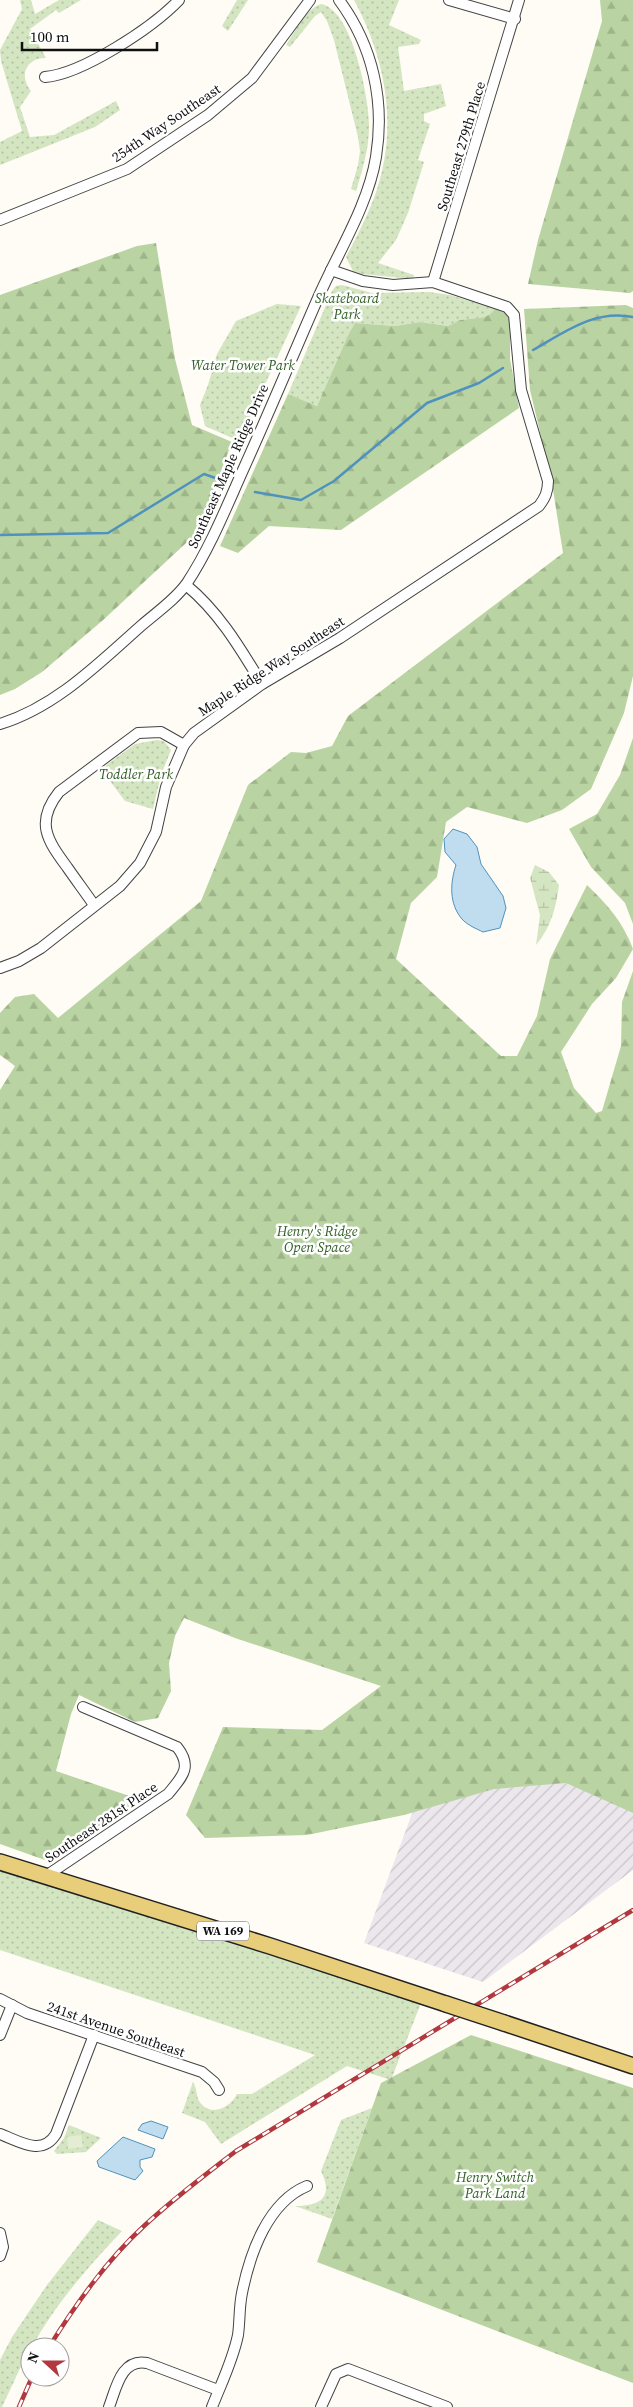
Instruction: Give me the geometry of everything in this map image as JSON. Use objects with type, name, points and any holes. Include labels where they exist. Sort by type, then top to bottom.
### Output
[{"type":"main road","name":"WA 169","points":[[0,1862],[278,1949],[633,2066]]},
{"type":"street","points":[[45,77],[69,73],[135,36],[158,20],[179,0]]},
{"type":"street","name":"254th Way Southeast","points":[[0,220],[126,169],[208,115],[252,78],[310,0]]},
{"type":"street","name":"Southeast Maple Ridge Drive","points":[[0,724],[34,710],[80,680],[186,585],[219,524],[370,185],[376,156],[380,102],[367,48],[354,20],[339,0]]},
{"type":"street","points":[[449,0],[515,19]]},
{"type":"street","name":"Southeast 279th Place","points":[[433,282],[515,19],[519,0]]},
{"type":"street","points":[[331,270],[363,280],[393,285],[433,282]]},
{"type":"street","name":"Maple Ridge Way Southeast","points":[[0,968],[19,961],[41,948],[120,886],[140,863],[156,832],[166,787],[184,745],[204,725],[262,684],[340,638],[539,506],[548,490],[548,481],[521,390],[514,315],[508,306],[433,282]]},
{"type":"street","points":[[186,585],[218,617],[262,684]]},
{"type":"street","points":[[94,905],[48,840],[45,823],[52,801],[59,792],[138,733],[161,732],[184,745]]},
{"type":"street","name":"Southeast 281st Place","points":[[46,1876],[168,1794],[182,1778],[186,1766],[185,1756],[180,1750],[166,1741],[83,1707]]},
{"type":"street","name":"241st Avenue Southeast","points":[[0,1999],[27,2013],[202,2072],[214,2082],[219,2090]]},
{"type":"street","points":[[0,2035],[12,2005]]},
{"type":"street","points":[[0,2134],[30,2146],[40,2147],[46,2145],[56,2134],[94,2035]]},
{"type":"street","points":[[212,2407],[234,2350],[242,2294],[254,2252],[274,2213],[291,2194],[308,2186]]},
{"type":"street","points":[[0,2256],[1,2236]]},
{"type":"street","points":[[109,2407],[122,2374],[135,2363],[147,2363],[218,2390]]},
{"type":"street","points":[[321,2407],[332,2379],[341,2371],[355,2372],[447,2407]]},
{"type":"shaded area","points":[[449,1714],[633,1796],[633,1870],[483,1982],[364,1943]]},
{"type":"green space","points":[[20,0],[31,0],[35,14],[59,0],[81,0],[59,13],[56,10],[30,29],[46,58],[33,61],[26,69],[25,80],[31,91],[20,107],[30,137],[54,135],[116,101],[120,110],[95,127],[0,165],[0,142],[22,131],[1,61],[0,50],[22,9]]},
{"type":"green space","points":[[237,0],[248,0],[228,31],[222,26]]},
{"type":"green space","points":[[354,0],[399,0],[389,25],[421,40],[419,44],[398,47],[404,91],[441,84],[446,106],[424,114],[424,121],[430,124],[418,160],[424,162],[408,213],[396,240],[378,263],[414,275],[413,279],[361,274],[353,271],[346,257],[374,198],[382,173],[387,122],[386,97],[375,47]]},
{"type":"green space","points":[[600,0],[633,0],[633,291],[630,293],[528,284],[538,240],[602,21]]},
{"type":"green space","points":[[321,4],[332,10],[342,22],[350,38],[357,58],[366,97],[369,127],[368,143],[356,191],[351,189],[360,151],[358,137],[334,40],[327,21],[321,12],[315,16],[290,47],[286,45],[310,10]]},
{"type":"green space","points":[[156,243],[175,359],[192,425],[232,442],[198,532],[102,621],[42,672],[15,689],[0,695],[0,295],[137,246]]},
{"type":"green space","name":"Skateboard Park","points":[[342,285],[372,293],[429,292],[450,295],[494,308],[493,312],[485,317],[460,320],[448,326],[420,322],[395,326],[355,323],[317,406],[288,394],[332,291],[336,286]]},
{"type":"green space","name":"Water Tower Park","points":[[277,304],[301,306],[239,441],[205,426],[200,405],[217,354],[236,321]]},
{"type":"green space","name":"Henry's Ridge Open Space","points":[[626,305],[633,308],[633,676],[624,713],[591,789],[562,810],[527,823],[467,807],[446,822],[437,877],[411,903],[396,959],[501,1056],[517,1056],[537,1016],[550,959],[587,885],[614,914],[625,930],[633,949],[616,978],[592,1004],[561,1052],[574,1088],[596,1113],[602,1111],[621,1046],[622,1002],[633,971],[633,1813],[566,1783],[494,1789],[404,1815],[307,1835],[205,1838],[186,1815],[223,1727],[322,1730],[381,1686],[235,1638],[184,1618],[175,1636],[169,1663],[171,1691],[158,1718],[135,1722],[79,1695],[71,1714],[56,1771],[144,1801],[45,1860],[0,1844],[0,1090],[15,1066],[0,1055],[0,1013],[15,997],[34,994],[58,1018],[201,901],[248,785],[291,752],[306,753],[332,746],[348,716],[563,553],[552,483],[530,390],[524,309]]},
{"type":"green space","points":[[494,308],[505,313],[510,320],[510,359],[519,408],[341,530],[269,526],[238,553],[220,546],[288,394],[317,406],[355,323],[395,326],[420,322],[448,326],[460,320],[485,317],[493,312]]},
{"type":"green space","points":[[633,738],[633,924],[625,903],[591,867],[569,829],[597,814],[620,775]]},
{"type":"green space","name":"Toddler Park","points":[[157,740],[164,741],[171,750],[161,775],[153,809],[125,801],[101,769],[135,744]]},
{"type":"green space","points":[[535,865],[549,872],[559,885],[552,917],[546,931],[536,945],[540,915],[530,878]]},
{"type":"green space","points":[[0,1863],[421,2003],[391,2080],[347,2066],[221,2144],[205,2122],[182,2113],[193,2082],[199,2101],[204,2106],[214,2110],[220,2109],[230,2103],[237,2094],[252,2094],[315,2055],[0,1950]]},
{"type":"green space","name":"Henry Switch Park Land","points":[[471,2035],[633,2088],[633,2383],[317,2262],[381,2083]]},
{"type":"green space","points":[[372,2108],[332,2219],[295,2206],[304,2206],[318,2202],[325,2194],[325,2180],[321,2171],[341,2120]]},
{"type":"green space","points":[[69,2125],[101,2138],[86,2152],[57,2154],[54,2151],[64,2138]]},
{"type":"green space","points":[[81,2135],[83,2147],[68,2149],[67,2137]]},
{"type":"green space","points":[[98,2220],[122,2231],[62,2300],[38,2337],[20,2337],[20,2368],[2,2407],[0,2407],[0,2360],[12,2337],[47,2285]]},
{"type":"water","points":[[453,829],[467,834],[477,847],[481,864],[503,896],[506,908],[500,928],[483,932],[472,927],[464,921],[455,907],[452,886],[456,865],[445,852],[444,839]]},
{"type":"water","points":[[151,2121],[168,2127],[163,2139],[138,2130],[142,2124]]},
{"type":"water","points":[[123,2137],[155,2149],[152,2157],[140,2160],[140,2167],[143,2171],[135,2180],[99,2167],[97,2161]]},
{"type":"waterway","points":[[533,350],[593,319],[619,315],[633,317]]},
{"type":"waterway","points":[[255,492],[301,500],[334,481],[427,403],[479,383],[503,368]]},
{"type":"waterway","points":[[0,535],[108,533],[204,474],[221,480]]},
{"type":"railway","points":[[56,2337],[92,2284],[130,2239],[166,2206],[236,2151],[633,1910]]},
{"type":"railway","points":[[19,2407],[28,2387]]}]
